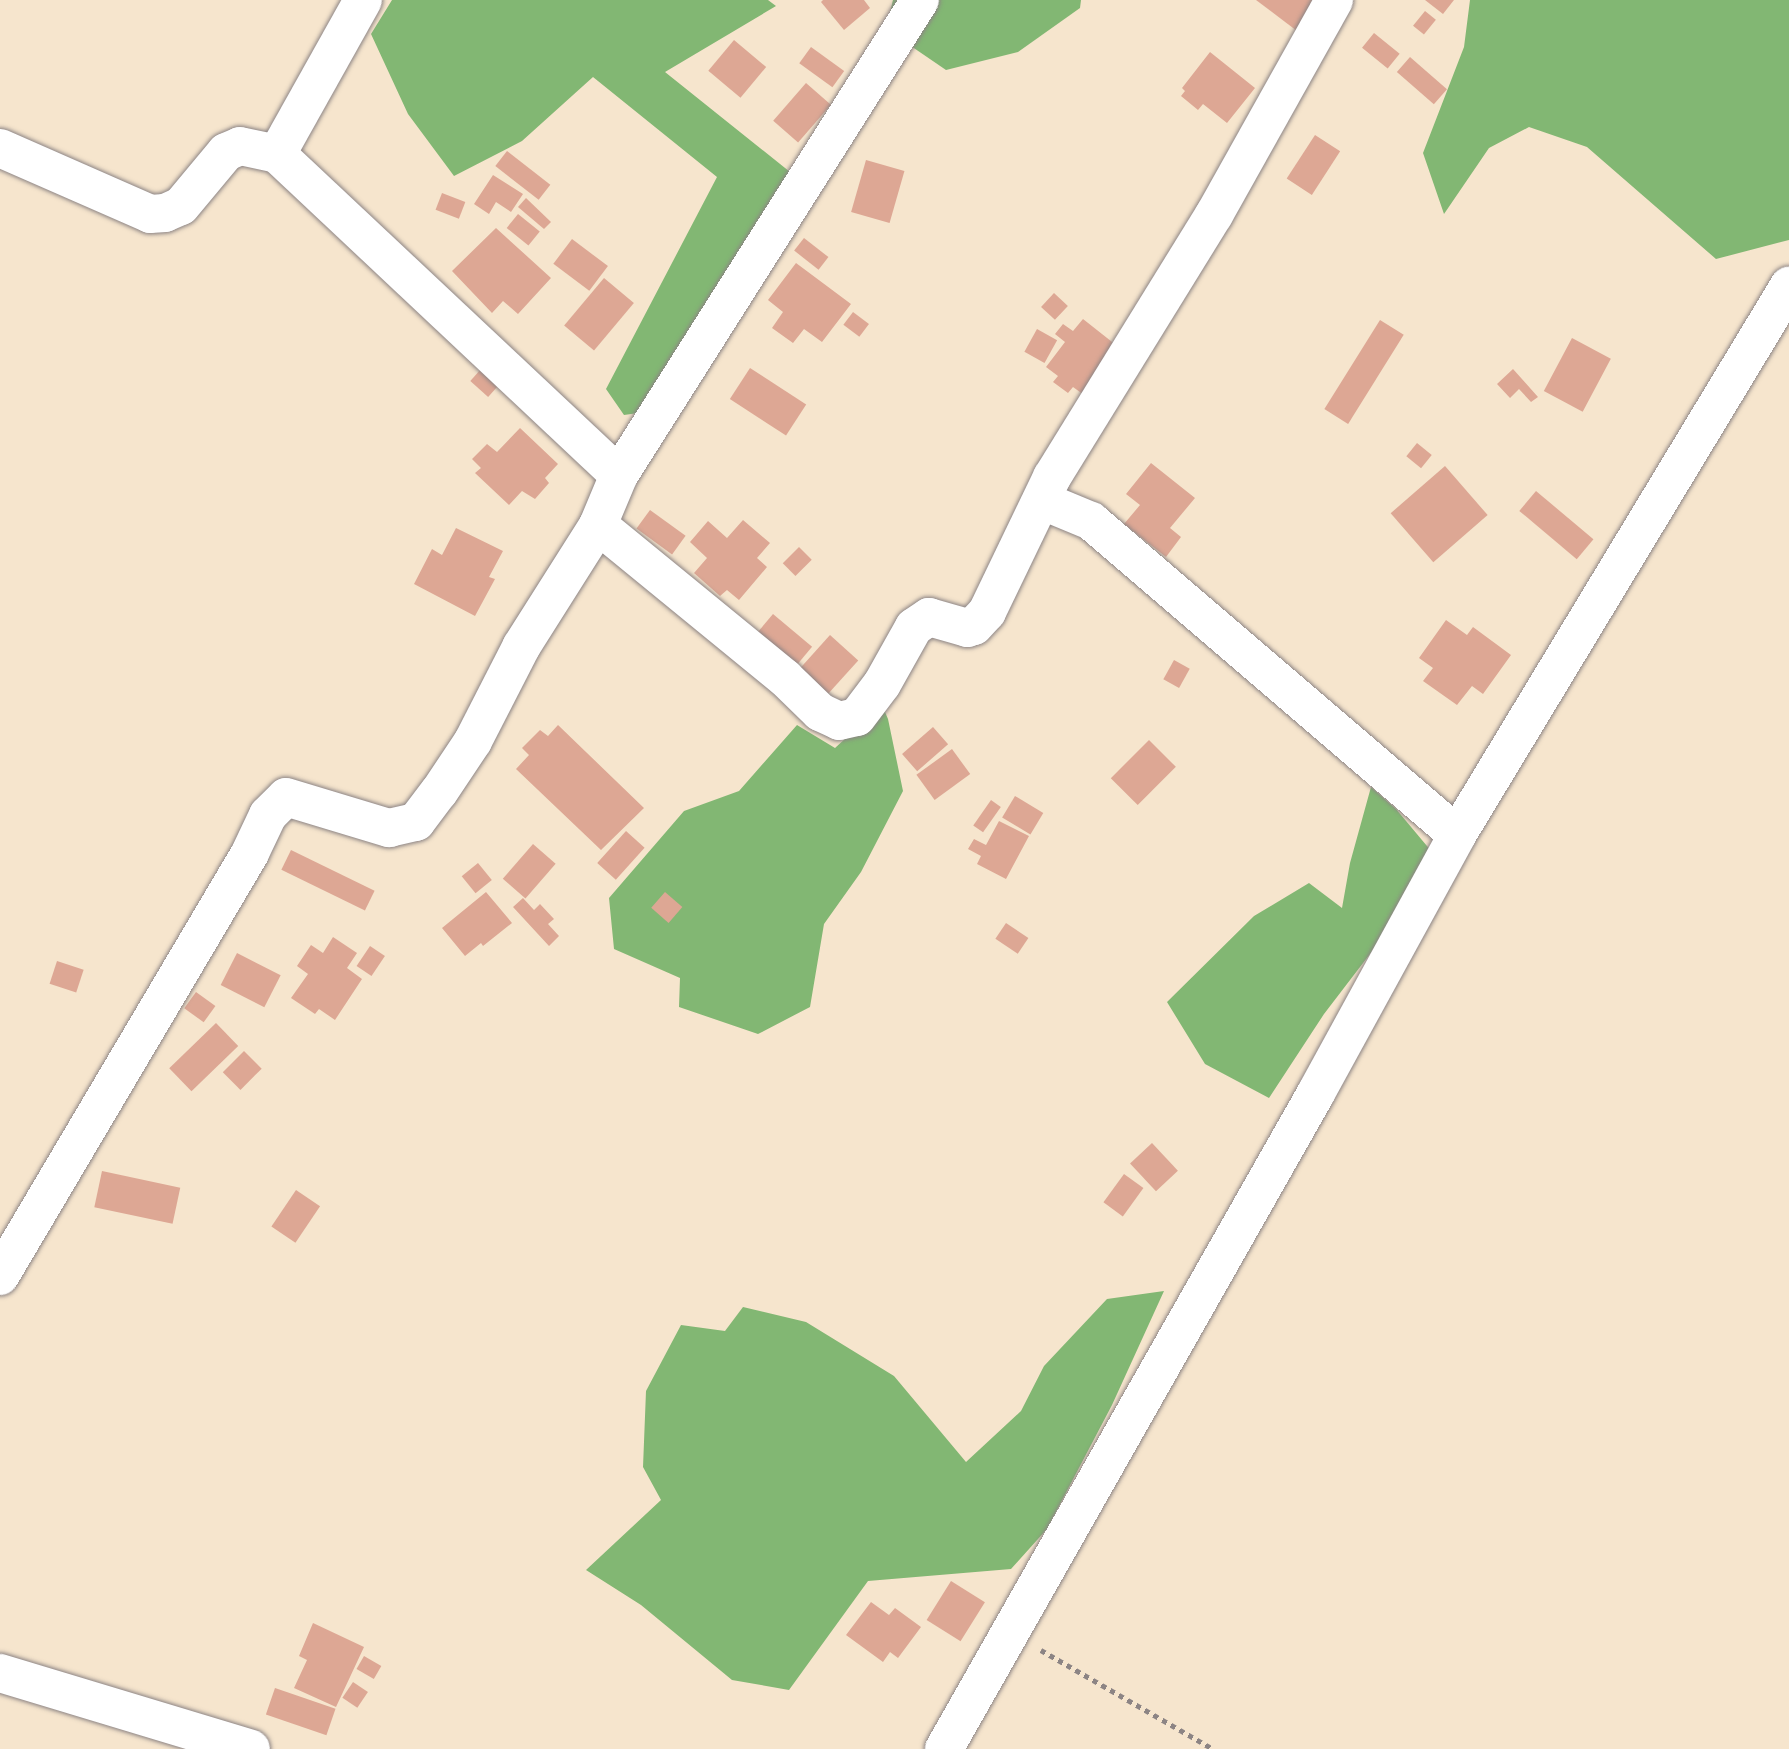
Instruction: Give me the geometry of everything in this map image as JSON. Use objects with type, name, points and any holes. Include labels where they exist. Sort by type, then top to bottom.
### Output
[{"type":"street","points":[[276,154],[363,0]]},
{"type":"street","points":[[0,1276],[250,853],[268,815],[286,797],[389,828],[416,822],[473,741],[521,647],[598,525],[619,475],[920,0]]},
{"type":"street","points":[[598,525],[785,678],[820,712],[839,721],[857,717],[882,684],[914,627],[929,617],[967,628],[974,626],[987,612],[1043,501],[1052,477],[1214,215],[1334,0]]},
{"type":"street","points":[[0,148],[150,214],[165,213],[181,206],[226,152],[240,146],[276,154],[619,475]]},
{"type":"street","points":[[944,1749],[1316,1093],[1457,835],[1789,286]]},
{"type":"street","points":[[1043,501],[1091,521],[1457,835]]},
{"type":"street","points":[[0,1673],[251,1749]]},
{"type":"path","points":[[1010,1632],[1213,1749]]},
{"type":"green space","points":[[392,0],[768,0],[776,6],[665,72],[800,180],[667,409],[624,415],[606,389],[717,177],[593,77],[522,141],[454,176],[408,114],[371,34]]},
{"type":"green space","points":[[893,0],[1081,0],[1080,8],[1018,52],[946,70],[886,29]]},
{"type":"green space","points":[[1470,0],[1789,0],[1789,240],[1716,259],[1587,147],[1529,127],[1489,148],[1444,214],[1423,153],[1464,47]]},
{"type":"green space","points":[[882,705],[888,719],[903,791],[861,872],[824,924],[810,1007],[758,1034],[679,1007],[680,978],[614,949],[609,898],[684,811],[739,791],[797,725],[835,748]]},
{"type":"green space","points":[[1371,787],[1396,809],[1437,858],[1396,920],[1324,1014],[1269,1098],[1205,1064],[1167,1002],[1254,916],[1309,883],[1342,908],[1350,863]]},
{"type":"green space","points":[[1164,1291],[1112,1405],[1047,1529],[1011,1569],[868,1581],[789,1690],[732,1680],[641,1605],[586,1570],[661,1500],[643,1467],[646,1391],[681,1325],[725,1331],[743,1307],[806,1322],[894,1376],[966,1462],[1021,1411],[1044,1366],[1107,1299]]},
{"type":"building","points":[[864,0],[870,8],[844,30],[821,2]]},
{"type":"building","points":[[1256,0],[1315,0],[1297,31]]},
{"type":"building","points":[[1425,0],[1454,0],[1443,14]]},
{"type":"building","points":[[1425,11],[1436,20],[1424,35],[1413,26]]},
{"type":"building","points":[[1374,33],[1400,54],[1388,69],[1362,48]]},
{"type":"building","points":[[734,40],[766,67],[740,98],[708,71]]},
{"type":"building","points":[[811,47],[844,71],[832,87],[799,63]]},
{"type":"building","points":[[1210,52],[1255,88],[1227,123],[1203,104],[1198,110],[1181,96],[1185,91],[1182,88]]},
{"type":"building","points":[[1410,57],[1447,89],[1434,104],[1397,72]]},
{"type":"building","points":[[806,83],[831,105],[798,142],[773,121]]},
{"type":"building","points":[[1315,135],[1340,151],[1312,195],[1287,179]]},
{"type":"building","points":[[507,151],[550,185],[539,200],[495,166]]},
{"type":"building","points":[[866,160],[904,171],[890,223],[851,212]]},
{"type":"building","points":[[493,175],[523,194],[511,212],[496,202],[489,214],[474,204]]},
{"type":"building","points":[[442,193],[465,202],[459,219],[436,210]]},
{"type":"building","points":[[526,198],[551,222],[544,229],[518,207]]},
{"type":"building","points":[[518,214],[540,232],[528,246],[507,228]]},
{"type":"building","points":[[496,228],[551,278],[518,314],[503,301],[492,313],[452,271]]},
{"type":"building","points":[[804,238],[828,257],[819,270],[794,251]]},
{"type":"building","points":[[572,239],[608,266],[589,291],[553,264]]},
{"type":"building","points":[[796,263],[851,304],[822,342],[804,329],[793,343],[772,328],[783,312],[768,300]]},
{"type":"building","points":[[604,278],[634,303],[594,351],[564,325]]},
{"type":"building","points":[[1054,293],[1068,306],[1055,320],[1041,307]]},
{"type":"building","points":[[853,312],[869,324],[859,337],[843,325]]},
{"type":"building","points":[[1083,319],[1121,349],[1084,395],[1073,387],[1068,393],[1053,382],[1058,376],[1046,367],[1065,342],[1055,334],[1063,324],[1073,331]]},
{"type":"building","points":[[1380,320],[1404,335],[1348,424],[1324,409]]},
{"type":"building","points":[[1037,329],[1057,340],[1045,363],[1024,352]]},
{"type":"building","points":[[1572,338],[1611,359],[1583,412],[1544,391]]},
{"type":"building","points":[[750,368],[806,404],[786,436],[730,399]]},
{"type":"building","points":[[481,369],[499,385],[488,397],[470,381]]},
{"type":"building","points":[[1513,369],[1538,397],[1531,402],[1519,389],[1510,398],[1497,384]]},
{"type":"building","points":[[520,428],[558,464],[545,478],[549,483],[535,499],[522,491],[509,505],[475,473],[481,468],[472,459],[487,444],[497,452]]},
{"type":"building","points":[[1417,443],[1432,455],[1421,468],[1406,456]]},
{"type":"building","points":[[1151,463],[1195,498],[1170,528],[1181,537],[1166,557],[1124,524],[1140,505],[1126,494]]},
{"type":"building","points":[[1445,466],[1488,515],[1433,562],[1391,513]]},
{"type":"building","points":[[1536,491],[1593,539],[1577,559],[1519,511]]},
{"type":"building","points":[[650,510],[686,536],[672,554],[636,529]]},
{"type":"building","points":[[743,520],[770,543],[757,558],[767,567],[739,600],[727,590],[720,596],[694,573],[707,558],[690,542],[708,521],[727,538]]},
{"type":"building","points":[[456,528],[503,551],[489,577],[495,579],[475,616],[414,584],[432,549],[442,555]]},
{"type":"building","points":[[799,547],[812,560],[795,576],[783,563]]},
{"type":"building","points":[[773,614],[812,647],[796,666],[757,633]]},
{"type":"building","points":[[1446,620],[1467,635],[1473,627],[1511,655],[1483,694],[1472,686],[1457,705],[1423,681],[1433,668],[1419,658]]},
{"type":"building","points":[[830,635],[858,660],[826,696],[798,671]]},
{"type":"building","points":[[1174,660],[1190,669],[1179,688],[1163,679]]},
{"type":"building","points":[[558,725],[644,808],[601,850],[516,769],[529,755],[522,748],[540,730],[548,736]]},
{"type":"building","points":[[933,727],[948,744],[917,771],[902,754]]},
{"type":"building","points":[[1149,740],[1176,767],[1138,805],[1111,778]]},
{"type":"building","points":[[952,749],[970,774],[935,800],[916,775]]},
{"type":"building","points":[[1015,796],[1043,813],[1030,834],[1002,817]]},
{"type":"building","points":[[991,800],[1001,807],[983,832],[973,825]]},
{"type":"building","points":[[999,821],[1029,836],[1006,879],[977,864],[981,856],[968,849],[974,839],[986,845]]},
{"type":"building","points":[[626,831],[645,848],[616,880],[597,863]]},
{"type":"building","points":[[533,844],[556,864],[525,898],[503,879]]},
{"type":"building","points":[[291,850],[375,891],[365,911],[281,870]]},
{"type":"building","points":[[478,863],[492,880],[476,893],[462,876]]},
{"type":"building","points":[[486,892],[512,923],[483,946],[481,943],[465,956],[442,928]]},
{"type":"building","points":[[665,892],[682,907],[669,923],[651,908]]},
{"type":"building","points":[[523,898],[534,910],[540,904],[554,919],[548,924],[559,936],[549,946],[513,907]]},
{"type":"building","points":[[1006,923],[1028,938],[1018,954],[995,939]]},
{"type":"building","points":[[333,937],[357,953],[347,968],[362,979],[335,1020],[319,1009],[315,1014],[291,998],[308,974],[297,966],[311,945],[323,953]]},
{"type":"building","points":[[370,946],[385,956],[372,976],[357,966]]},
{"type":"building","points":[[237,953],[281,975],[264,1007],[221,985]]},
{"type":"building","points":[[57,961],[84,970],[76,992],[50,984]]},
{"type":"building","points":[[196,992],[215,1006],[204,1022],[184,1008]]},
{"type":"building","points":[[216,1023],[238,1046],[191,1091],[169,1068]]},
{"type":"building","points":[[244,1051],[262,1069],[240,1090],[223,1072]]},
{"type":"building","points":[[1152,1143],[1178,1171],[1156,1191],[1130,1163]]},
{"type":"building","points":[[102,1171],[180,1188],[173,1224],[94,1207]]},
{"type":"building","points":[[1124,1174],[1143,1188],[1123,1216],[1103,1202]]},
{"type":"building","points":[[296,1190],[320,1206],[295,1243],[271,1226]]},
{"type":"building","points":[[951,1581],[985,1602],[961,1641],[927,1620]]},
{"type":"building","points":[[871,1602],[889,1615],[895,1608],[921,1627],[898,1658],[890,1652],[883,1662],[846,1635]]},
{"type":"building","points":[[313,1623],[364,1647],[336,1707],[294,1688],[307,1660],[299,1656]]},
{"type":"building","points":[[364,1656],[381,1666],[374,1679],[356,1669]]},
{"type":"building","points":[[353,1682],[368,1692],[357,1708],[342,1698]]},
{"type":"building","points":[[275,1688],[336,1709],[326,1735],[266,1714]]}]
